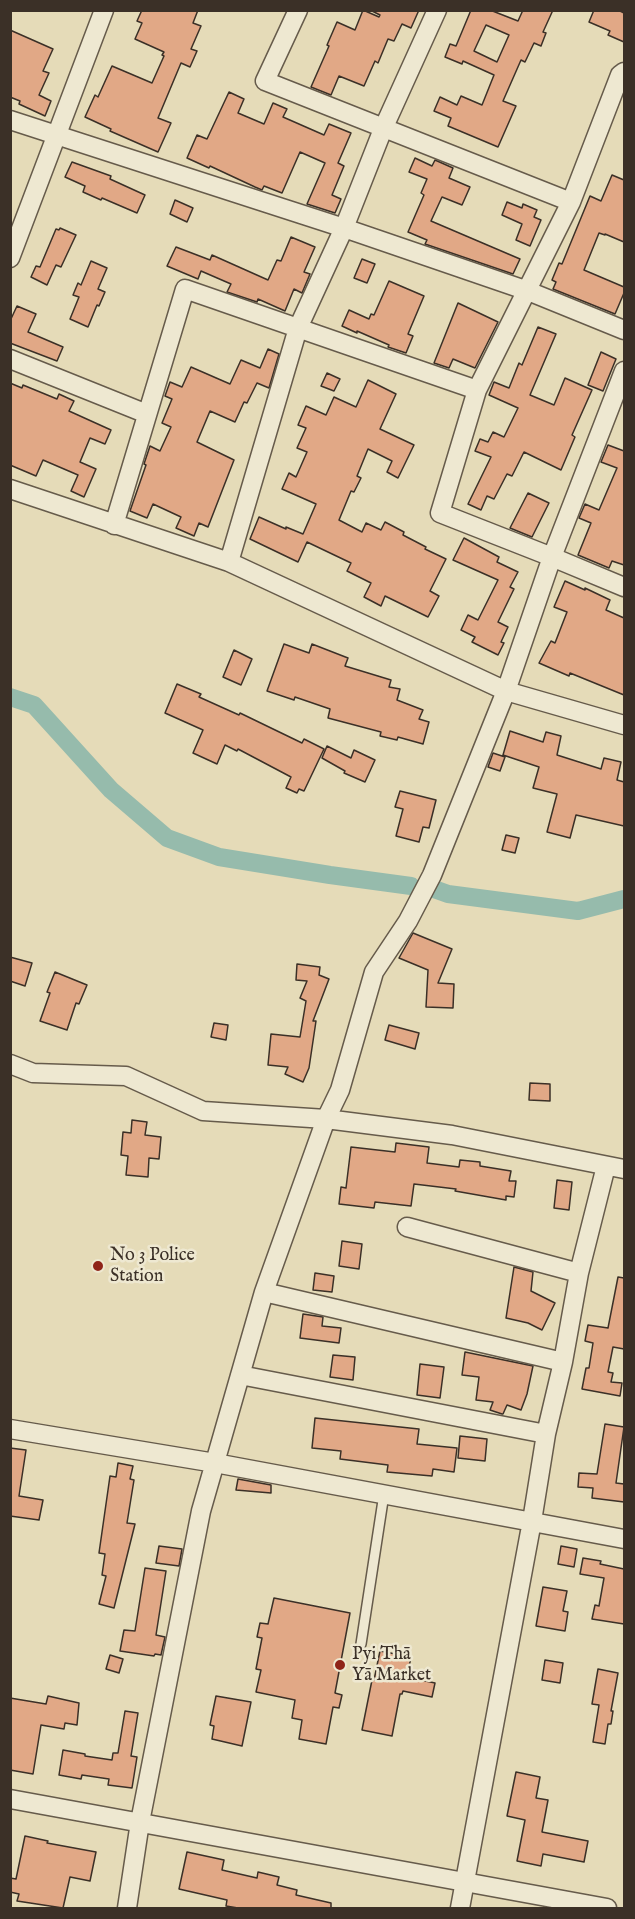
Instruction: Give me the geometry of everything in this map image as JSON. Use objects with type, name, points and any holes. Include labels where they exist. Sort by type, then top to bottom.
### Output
[{"type":"street","points":[[10,258],[104,10]]},
{"type":"street","points":[[297,10],[265,81],[571,202]]},
{"type":"street","points":[[229,562],[298,328],[344,228],[383,129],[437,10]]},
{"type":"street","points":[[624,72],[620,75],[571,202],[477,390],[440,513],[552,556],[624,587]]},
{"type":"street","points":[[10,120],[344,228],[528,291],[624,330]]},
{"type":"street","points":[[114,525],[185,289],[477,390]]},
{"type":"street","points":[[10,359],[147,414]]},
{"type":"street","points":[[127,1908],[140,1822],[201,1511],[264,1292],[326,1119],[340,1090],[374,972],[408,921],[432,875],[506,691],[552,556],[624,371]]},
{"type":"street","points":[[10,489],[229,562],[506,691],[624,725]]},
{"type":"street","points":[[10,1064],[33,1073],[126,1076],[203,1111],[326,1119],[452,1136],[624,1169]]},
{"type":"street","points":[[460,1908],[546,1434],[563,1362],[579,1273],[606,1166]]},
{"type":"street","points":[[407,1227],[579,1273]]},
{"type":"street","points":[[264,1292],[563,1362]]},
{"type":"street","points":[[240,1375],[546,1434]]},
{"type":"street","points":[[10,1429],[215,1463],[624,1539]]},
{"type":"street","points":[[10,1800],[140,1822],[588,1907],[607,1908]]},
{"type":"lane","points":[[362,1644],[384,1494]]},
{"type":"building","points":[[142,10],[198,10],[193,23],[201,26],[191,49],[197,51],[190,67],[181,63],[158,118],[171,123],[158,152],[110,131],[111,129],[85,117],[95,95],[98,97],[112,66],[152,83],[164,52],[135,39],[142,23],[137,21]]},
{"type":"building","points":[[363,10],[379,17],[380,15],[370,10],[419,10],[411,28],[402,24],[394,41],[388,39],[378,63],[375,61],[364,86],[339,76],[331,95],[311,87],[337,22],[355,30]]},
{"type":"building","points":[[471,10],[490,10],[518,21],[523,10],[553,10],[543,32],[546,33],[541,46],[534,43],[525,62],[521,60],[503,101],[516,106],[498,147],[448,126],[451,118],[434,111],[440,97],[457,105],[461,96],[482,105],[494,75],[463,61],[462,64],[445,57],[450,44],[456,46]],"holes":[[[486,25],[509,35],[497,62],[474,51]]]},
{"type":"building","points":[[594,10],[618,10],[624,13],[624,42],[608,35],[610,31],[589,22]]},
{"type":"building","points":[[10,30],[53,49],[43,71],[49,73],[39,95],[51,101],[45,116],[19,104],[20,101],[10,97]]},
{"type":"building","points":[[229,92],[244,99],[238,113],[264,124],[273,103],[287,109],[283,117],[324,135],[329,124],[351,133],[338,163],[344,166],[332,195],[341,199],[335,213],[307,204],[325,163],[300,152],[282,193],[264,186],[262,190],[187,158],[197,135],[207,139]]},
{"type":"building","points":[[415,158],[432,166],[435,160],[453,168],[449,178],[470,187],[462,205],[442,197],[431,221],[520,259],[513,274],[425,244],[427,240],[408,232],[424,195],[421,193],[427,179],[409,172]]},
{"type":"building","points":[[72,162],[111,176],[110,179],[145,195],[137,213],[83,192],[85,186],[65,177]]},
{"type":"building","points":[[612,175],[624,180],[624,242],[599,233],[584,270],[624,287],[624,293],[615,314],[553,289],[556,282],[552,280],[559,263],[562,264],[590,196],[601,201]]},
{"type":"building","points":[[175,200],[193,208],[187,222],[170,214]]},
{"type":"building","points":[[507,202],[522,208],[523,204],[537,210],[534,217],[541,220],[530,246],[516,240],[522,224],[502,215]]},
{"type":"building","points":[[60,228],[76,235],[61,267],[56,265],[47,285],[31,277],[36,266],[40,267],[56,229]]},
{"type":"building","points":[[291,237],[315,247],[304,272],[310,274],[302,293],[294,289],[285,311],[258,299],[257,302],[227,292],[231,284],[201,271],[198,279],[167,266],[176,247],[210,260],[212,255],[268,280],[277,260],[281,261]]},
{"type":"building","points":[[362,259],[375,264],[367,283],[354,278]]},
{"type":"building","points":[[91,261],[107,268],[98,289],[105,292],[88,327],[70,319],[79,297],[73,295],[78,283],[81,285]]},
{"type":"building","points":[[389,281],[424,296],[408,334],[413,336],[406,353],[342,326],[349,310],[369,319],[371,314],[374,315]]},
{"type":"building","points":[[458,303],[498,322],[475,368],[453,359],[449,368],[434,363]]},
{"type":"building","points":[[17,306],[36,314],[28,332],[63,347],[57,361],[10,343],[10,321]]},
{"type":"building","points":[[538,327],[556,334],[530,395],[554,405],[565,378],[592,390],[572,435],[575,437],[561,470],[524,452],[512,476],[507,474],[494,499],[487,496],[481,510],[468,504],[491,457],[475,451],[480,439],[488,442],[493,432],[504,437],[518,408],[489,395],[494,382],[509,388],[519,363],[522,365]]},
{"type":"building","points":[[268,349],[279,354],[269,388],[257,383],[247,403],[244,402],[235,422],[210,411],[197,442],[234,460],[208,527],[199,523],[194,536],[176,528],[181,517],[153,504],[147,518],[130,511],[150,446],[160,451],[171,427],[162,423],[172,399],[165,396],[170,382],[182,387],[191,367],[230,384],[241,360],[260,368]]},
{"type":"building","points":[[601,352],[616,359],[603,391],[588,385]]},
{"type":"building","points":[[327,373],[340,379],[334,391],[321,386]]},
{"type":"building","points":[[368,380],[396,394],[380,429],[414,445],[398,478],[387,472],[392,461],[368,449],[357,476],[361,478],[354,492],[351,491],[339,520],[362,532],[366,523],[381,530],[385,522],[404,532],[403,535],[426,547],[425,549],[446,559],[430,591],[439,596],[428,617],[385,596],[381,606],[364,597],[371,583],[347,571],[351,563],[307,542],[298,562],[250,539],[259,517],[303,534],[316,504],[282,489],[289,473],[296,477],[307,452],[297,448],[306,428],[298,425],[306,406],[326,415],[334,397],[356,407]]},
{"type":"building","points":[[10,383],[22,388],[23,385],[57,399],[59,394],[74,401],[69,411],[111,430],[105,444],[90,438],[80,462],[96,469],[84,497],[71,491],[78,475],[43,460],[36,476],[10,465]]},
{"type":"building","points":[[608,445],[624,451],[624,565],[612,561],[609,568],[578,555],[591,523],[579,518],[585,504],[599,510],[617,468],[601,462]]},
{"type":"building","points":[[528,493],[549,503],[532,537],[510,528]]},
{"type":"building","points":[[464,538],[499,557],[497,562],[518,572],[510,587],[514,589],[498,622],[508,627],[498,655],[472,642],[475,637],[461,630],[468,615],[478,620],[498,580],[453,560]]},
{"type":"building","points":[[565,581],[610,600],[606,610],[624,618],[624,695],[539,663],[551,641],[555,643],[567,612],[554,607]]},
{"type":"building","points":[[284,644],[309,653],[312,644],[348,658],[345,666],[391,680],[389,687],[400,689],[397,700],[423,710],[419,719],[429,722],[423,744],[398,737],[397,740],[380,736],[381,732],[328,718],[330,709],[295,697],[294,700],[267,691]]},
{"type":"building","points":[[234,650],[252,659],[241,685],[223,677]]},
{"type":"building","points":[[177,684],[201,694],[199,697],[239,715],[240,713],[302,743],[304,739],[324,749],[304,791],[299,789],[297,793],[286,788],[291,777],[238,749],[237,751],[225,745],[217,764],[193,753],[203,730],[165,713]]},
{"type":"building","points":[[510,731],[543,742],[546,732],[561,736],[557,755],[601,769],[604,758],[621,762],[617,780],[624,782],[624,826],[576,815],[570,838],[547,832],[557,794],[533,788],[539,767],[503,755]]},
{"type":"building","points":[[327,746],[351,758],[354,750],[375,760],[365,782],[344,773],[345,771],[322,758]]},
{"type":"building","points":[[493,753],[505,757],[500,771],[488,767]]},
{"type":"building","points":[[400,791],[436,800],[429,828],[423,827],[419,842],[396,836],[403,809],[395,807]]},
{"type":"building","points":[[506,835],[519,838],[515,853],[502,850]]},
{"type":"building","points":[[413,933],[452,949],[438,983],[454,984],[453,1008],[426,1007],[428,970],[399,958]]},
{"type":"building","points":[[10,957],[32,963],[25,986],[10,981]]},
{"type":"building","points":[[297,964],[320,967],[319,975],[329,979],[313,1021],[316,1021],[309,1068],[303,1082],[285,1074],[288,1067],[268,1065],[271,1034],[300,1037],[306,1001],[300,998],[307,981],[296,980]]},
{"type":"building","points":[[55,972],[87,985],[79,1004],[76,1003],[67,1030],[40,1021]]},
{"type":"building","points":[[214,1023],[228,1025],[226,1040],[211,1037]]},
{"type":"building","points":[[389,1025],[419,1033],[415,1049],[385,1040]]},
{"type":"building","points":[[530,1083],[550,1084],[550,1101],[529,1100]]},
{"type":"building","points":[[132,1120],[147,1122],[145,1135],[161,1137],[159,1159],[149,1158],[148,1177],[126,1175],[128,1156],[121,1155],[123,1132],[131,1133]]},
{"type":"building","points":[[396,1143],[429,1147],[427,1163],[459,1167],[460,1160],[480,1162],[480,1166],[511,1171],[509,1181],[516,1181],[514,1197],[506,1196],[506,1200],[455,1191],[456,1189],[414,1184],[411,1206],[375,1202],[374,1208],[339,1204],[341,1187],[346,1188],[351,1147],[395,1152]]},
{"type":"building","points":[[557,1180],[572,1182],[569,1210],[554,1208]]},
{"type":"building","points":[[342,1241],[362,1244],[359,1269],[339,1266]]},
{"type":"building","points":[[514,1267],[533,1272],[531,1291],[555,1303],[542,1330],[528,1323],[506,1318]]},
{"type":"building","points":[[315,1273],[334,1276],[332,1292],[313,1290]]},
{"type":"building","points":[[618,1277],[624,1278],[624,1349],[613,1347],[608,1372],[613,1373],[611,1382],[622,1383],[620,1396],[582,1389],[586,1368],[589,1368],[593,1343],[585,1341],[588,1325],[608,1328]]},
{"type":"building","points":[[303,1314],[323,1317],[322,1326],[341,1328],[339,1343],[300,1338]]},
{"type":"building","points":[[465,1352],[533,1366],[521,1410],[507,1405],[502,1414],[490,1410],[493,1402],[476,1400],[479,1377],[462,1375]]},
{"type":"building","points":[[333,1355],[355,1357],[353,1380],[330,1377]]},
{"type":"building","points":[[420,1364],[444,1367],[440,1398],[417,1395]]},
{"type":"building","points":[[315,1418],[419,1429],[417,1444],[457,1448],[454,1472],[433,1469],[432,1476],[387,1472],[388,1465],[340,1459],[341,1451],[312,1448]]},
{"type":"building","points":[[605,1424],[624,1427],[616,1483],[624,1484],[624,1502],[592,1498],[593,1488],[578,1487],[579,1473],[597,1474]]},
{"type":"building","points":[[460,1436],[487,1439],[485,1461],[458,1458]]},
{"type":"building","points":[[10,1448],[26,1450],[19,1496],[43,1500],[39,1520],[10,1516]]},
{"type":"building","points":[[118,1463],[133,1466],[130,1479],[134,1480],[127,1523],[135,1524],[114,1608],[99,1604],[106,1576],[102,1575],[105,1554],[99,1553],[110,1476],[116,1477]]},
{"type":"building","points":[[238,1479],[271,1485],[271,1493],[236,1490]]},
{"type":"building","points":[[159,1546],[182,1549],[179,1566],[156,1563]]},
{"type":"building","points":[[561,1546],[577,1549],[574,1567],[558,1564]]},
{"type":"building","points":[[583,1558],[624,1569],[624,1624],[592,1619],[595,1605],[599,1606],[604,1578],[580,1574]]},
{"type":"building","points":[[145,1568],[166,1571],[156,1635],[165,1637],[161,1655],[155,1654],[154,1656],[120,1651],[124,1630],[135,1631]]},
{"type":"building","points":[[543,1587],[567,1591],[563,1611],[568,1612],[565,1631],[536,1626]]},
{"type":"building","points":[[274,1598],[350,1613],[335,1693],[342,1695],[339,1708],[333,1707],[326,1744],[299,1739],[302,1720],[292,1718],[295,1700],[256,1692],[261,1670],[256,1669],[262,1638],[257,1637],[260,1623],[268,1624]]},
{"type":"building","points":[[380,1651],[411,1657],[407,1677],[435,1683],[432,1697],[403,1691],[400,1694],[392,1736],[362,1730]]},
{"type":"building","points":[[110,1655],[123,1659],[119,1673],[106,1669]]},
{"type":"building","points":[[545,1660],[563,1663],[560,1683],[542,1680]]},
{"type":"building","points":[[598,1669],[618,1673],[611,1724],[608,1724],[605,1744],[593,1742],[599,1705],[592,1704]]},
{"type":"building","points":[[48,1696],[79,1703],[77,1725],[65,1723],[64,1729],[41,1725],[33,1774],[10,1770],[10,1698],[46,1704]]},
{"type":"building","points":[[216,1696],[251,1702],[242,1746],[212,1739],[214,1726],[210,1725]]},
{"type":"building","points":[[125,1711],[138,1713],[131,1756],[137,1757],[132,1788],[108,1785],[109,1779],[82,1775],[81,1779],[59,1775],[63,1750],[112,1760],[113,1753],[118,1753]]},
{"type":"building","points":[[516,1772],[540,1777],[536,1798],[548,1800],[542,1832],[588,1841],[584,1862],[543,1854],[541,1866],[517,1861],[525,1820],[507,1816]]},
{"type":"building","points":[[25,1836],[48,1841],[47,1843],[96,1852],[90,1881],[70,1877],[63,1908],[17,1901],[19,1894],[10,1892],[10,1878],[16,1879]]},
{"type":"building","points":[[187,1852],[224,1860],[222,1870],[257,1878],[258,1872],[279,1877],[277,1885],[297,1890],[296,1895],[331,1903],[331,1908],[238,1908],[226,1906],[227,1900],[179,1889]]},
{"type":"waterway","points":[[10,697],[34,705],[111,790],[167,838],[219,857],[411,886]]},
{"type":"waterway","points":[[434,889],[448,894],[578,911],[624,899]]},
{"type":"place","name":"No 3 Police Station","points":[[98,1266]]},
{"type":"place","name":"Pyi Thā Yā Market","points":[[340,1665]]}]
